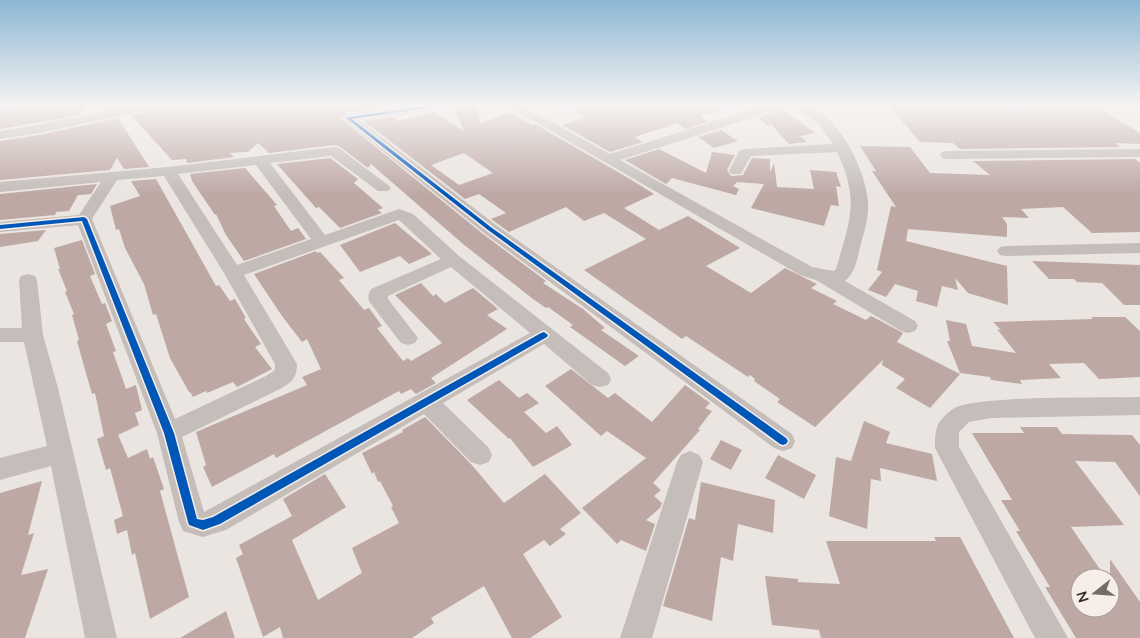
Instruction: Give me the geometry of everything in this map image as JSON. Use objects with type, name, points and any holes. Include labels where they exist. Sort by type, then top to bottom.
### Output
[{"type":"street","points":[[376,136],[490,229],[783,441]]},
{"type":"street","points":[[567,136],[806,271],[823,276],[838,277],[845,271],[860,205],[859,187],[841,148],[833,136]]},
{"type":"street","points":[[609,159],[682,136]]},
{"type":"street","points":[[736,171],[744,154],[749,152],[841,148]]},
{"type":"street","points":[[0,187],[168,171],[334,151],[383,188]]},
{"type":"street","points":[[947,155],[1140,153]]},
{"type":"street","points":[[260,160],[321,242]]},
{"type":"street","points":[[168,171],[233,273],[286,364],[286,374],[274,382],[168,433]]},
{"type":"street","points":[[84,219],[112,176]]},
{"type":"street","points":[[233,273],[399,214],[406,217],[453,260],[600,380]]},
{"type":"street","points":[[0,227],[84,219]]},
{"type":"street","points":[[84,219],[168,433],[193,522],[203,525],[216,521],[544,335]]},
{"type":"street","points":[[1006,251],[1140,248]]},
{"type":"street","points":[[408,338],[378,300],[378,292],[453,260]]},
{"type":"street","points":[[823,276],[908,326]]},
{"type":"street","points":[[28,280],[33,334],[47,388],[101,638]]},
{"type":"street","points":[[0,335],[33,334]]},
{"type":"street","points":[[427,402],[480,456]]},
{"type":"street","points":[[1052,638],[947,448],[947,429],[962,414],[991,410],[1140,406]]},
{"type":"street","points":[[0,470],[60,454]]},
{"type":"street","points":[[636,638],[690,462]]},
{"type":"building","points":[[34,136],[129,136],[149,167],[124,169],[117,158],[110,170],[0,180],[0,141]]},
{"type":"building","points":[[150,136],[362,136],[483,234],[546,281],[543,283],[583,309],[605,328],[601,330],[639,356],[625,366],[570,327],[573,325],[533,299],[463,244],[371,164],[368,168],[339,146],[269,153],[258,143],[248,152],[229,153],[234,157],[187,163],[186,159],[172,160]]},
{"type":"building","points":[[383,136],[555,136],[654,194],[624,208],[659,230],[688,216],[740,248],[706,266],[751,293],[785,268],[817,284],[811,288],[837,301],[833,304],[866,320],[871,316],[903,333],[897,342],[960,374],[930,408],[896,388],[905,379],[882,365],[883,360],[815,427],[777,402],[780,399],[754,381],[755,379],[750,375],[748,377],[686,336],[682,339],[584,270],[646,239],[604,213],[584,221],[566,207],[509,232],[491,219],[506,213],[479,194],[465,199]],"holes":[[[464,153],[493,173],[459,185],[431,165]]]},
{"type":"building","points":[[581,136],[639,136],[635,137],[643,142],[610,152]]},
{"type":"building","points":[[730,136],[738,141],[714,148],[698,137]]},
{"type":"building","points":[[782,136],[801,136],[807,142],[789,144]]},
{"type":"building","points":[[915,136],[1140,136],[1140,144],[1116,143],[1120,147],[960,149],[953,143],[920,142]]},
{"type":"building","points":[[860,146],[910,147],[930,173],[990,175],[973,161],[1135,159],[1140,163],[1140,232],[1092,233],[1063,207],[1021,209],[1029,218],[1002,217],[1007,224],[1007,237],[908,229],[906,241],[1007,266],[1008,305],[968,293],[955,278],[958,290],[942,286],[937,307],[916,301],[918,291],[895,284],[886,297],[868,290],[882,272],[877,270],[891,206],[896,207],[872,171],[876,171]]},
{"type":"building","points":[[659,149],[706,173],[712,152],[735,155],[727,170],[731,176],[743,175],[752,158],[770,159],[770,172],[774,163],[777,187],[814,189],[810,170],[836,172],[841,187],[836,186],[839,206],[831,205],[824,226],[751,208],[764,184],[737,182],[733,186],[739,189],[736,195],[672,178],[666,184],[625,160]]},
{"type":"building","points":[[330,158],[358,179],[354,183],[383,208],[378,210],[382,213],[340,228],[319,207],[316,208],[277,164]]},
{"type":"building","points":[[245,168],[277,205],[274,206],[291,231],[298,228],[306,239],[244,261],[226,235],[216,214],[192,181],[190,174]]},
{"type":"building","points":[[156,179],[216,286],[219,285],[230,301],[235,299],[246,318],[244,319],[261,344],[255,347],[272,369],[237,387],[233,382],[193,397],[189,392],[170,358],[156,314],[153,315],[144,284],[125,248],[119,229],[116,230],[110,206],[140,196],[131,181]]},
{"type":"building","points":[[97,184],[91,194],[78,195],[69,211],[56,212],[55,215],[0,220],[0,194]]},
{"type":"building","points":[[395,223],[432,254],[409,264],[400,256],[360,272],[340,245]]},
{"type":"building","points":[[46,230],[38,241],[0,247],[0,234]]},
{"type":"building","points":[[82,240],[95,274],[90,276],[102,304],[105,303],[112,321],[106,324],[116,351],[113,352],[126,389],[136,385],[142,410],[135,413],[139,425],[118,435],[128,458],[147,449],[150,459],[153,457],[164,489],[160,491],[189,597],[150,619],[135,553],[132,555],[127,530],[117,534],[114,520],[123,516],[110,468],[106,470],[97,439],[104,436],[95,393],[92,394],[85,370],[77,341],[79,340],[72,315],[74,314],[58,269],[60,269],[54,248]]},
{"type":"building","points":[[316,251],[317,253],[320,252],[344,278],[339,280],[364,310],[369,308],[382,326],[377,328],[403,361],[408,358],[411,361],[442,343],[395,295],[421,283],[433,296],[436,294],[445,303],[473,288],[498,309],[487,315],[507,329],[431,378],[436,383],[416,394],[411,389],[401,394],[399,391],[276,458],[274,454],[212,487],[203,467],[206,465],[196,432],[307,385],[302,377],[321,369],[307,339],[302,342],[254,274]]},
{"type":"building","points":[[1032,261],[1140,265],[1140,305],[1124,305],[1102,283],[1077,282],[1074,279],[1049,279]]},
{"type":"building","points":[[1091,317],[1125,317],[1140,331],[1140,377],[1099,379],[1084,363],[1049,364],[1061,378],[1020,380],[1022,384],[991,380],[990,377],[960,373],[947,341],[950,341],[946,320],[966,324],[972,346],[1016,353],[997,329],[1001,330],[993,322],[1093,319]]},
{"type":"building","points":[[571,369],[608,398],[615,393],[652,422],[685,385],[710,403],[705,408],[712,411],[698,429],[700,430],[653,483],[661,490],[654,496],[662,503],[660,508],[646,520],[655,524],[646,551],[621,540],[617,544],[582,508],[646,458],[607,431],[601,436],[545,386]]},
{"type":"building","points":[[499,380],[519,398],[527,393],[539,403],[524,412],[546,433],[557,426],[572,445],[533,467],[510,438],[467,400]]},
{"type":"building","points":[[425,417],[471,464],[504,503],[545,474],[581,513],[560,529],[566,534],[550,546],[544,540],[523,554],[562,617],[530,638],[512,638],[484,586],[431,618],[434,623],[412,638],[283,638],[280,627],[263,637],[236,558],[243,554],[239,545],[292,516],[283,499],[325,474],[346,507],[292,540],[318,600],[362,573],[352,548],[399,523],[391,507],[393,506],[380,481],[378,482],[374,472],[372,474],[362,453],[403,432],[402,430]]},
{"type":"building","points":[[864,421],[890,432],[886,443],[932,454],[937,481],[880,468],[881,481],[871,479],[867,529],[829,516],[836,457],[851,461]]},
{"type":"building","points":[[1020,427],[1057,427],[1062,434],[1132,435],[1140,445],[1140,496],[1115,462],[1075,461],[1124,525],[1071,527],[1099,568],[1070,568],[1070,618],[1120,618],[1120,573],[1140,602],[1140,638],[1076,638],[1045,587],[1050,587],[1016,531],[1020,531],[1001,500],[1012,500],[972,433],[1024,433]]},
{"type":"building","points":[[721,440],[742,450],[731,470],[710,459]]},
{"type":"building","points":[[778,455],[816,475],[804,499],[765,478]]},
{"type":"building","points":[[42,481],[28,535],[34,533],[21,575],[48,569],[25,638],[0,638],[0,493]]},
{"type":"building","points":[[701,482],[775,500],[773,533],[738,524],[733,561],[721,557],[712,621],[663,606],[689,518],[695,520]]},
{"type":"building","points":[[934,537],[960,537],[1014,638],[821,638],[819,630],[772,625],[765,576],[798,579],[798,582],[840,584],[826,541],[936,541]]},
{"type":"building","points":[[1110,559],[1116,568],[1110,568]]},
{"type":"building","points":[[226,611],[235,638],[180,638]]},
{"type":"cycle path","points":[[371,136],[490,229],[783,441]]},
{"type":"cycle path","points":[[0,227],[84,219],[169,433],[193,522],[203,525],[216,521],[544,335]]}]
